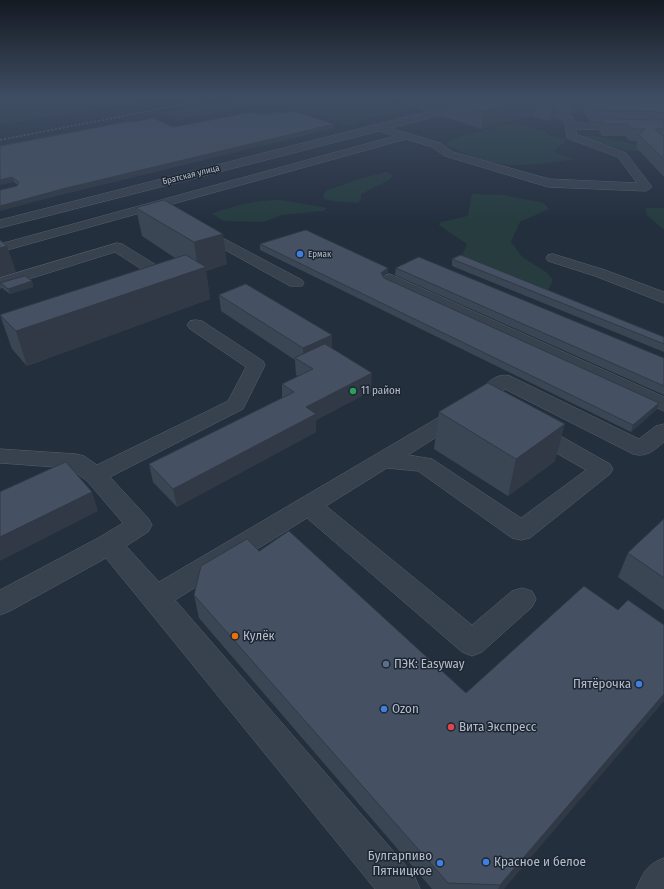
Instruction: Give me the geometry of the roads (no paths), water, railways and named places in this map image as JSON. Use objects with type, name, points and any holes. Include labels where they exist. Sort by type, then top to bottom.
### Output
[{"type":"street","name":"Братская улица","points":[[0,224],[329,139]]},
{"type":"street","points":[[0,248],[392,139]]},
{"type":"street","points":[[416,139],[436,146],[449,154],[548,184],[646,187],[622,155],[580,139]]},
{"type":"street","points":[[351,151],[369,157]]},
{"type":"street","points":[[267,174],[285,181]]},
{"type":"street","points":[[128,191],[175,216]]},
{"type":"street","points":[[188,224],[296,283]]},
{"type":"street","points":[[0,283],[117,247],[168,279],[146,287]]},
{"type":"street","points":[[553,258],[600,273],[664,298]]},
{"type":"street","points":[[390,279],[664,405]]},
{"type":"street","points":[[94,475],[236,405],[256,365],[196,324]]},
{"type":"street","points":[[500,410],[503,380],[641,449],[664,431]]},
{"type":"street","points":[[156,598],[384,460],[500,410]]},
{"type":"street","points":[[384,460],[424,464],[521,531],[602,469],[500,410]]},
{"type":"street","points":[[0,456],[76,462],[94,475],[139,525],[109,544],[0,603]]},
{"type":"street","points":[[308,505],[472,643],[522,599]]},
{"type":"street","points":[[109,544],[400,889]]},
{"type":"street","points":[[656,889],[664,877]]},
{"type":"place","name":"Ермак","points":[[300,254]]},
{"type":"place","name":"11 район","points":[[353,391]]},
{"type":"place","name":"Кулёк","points":[[235,636]]},
{"type":"place","name":"ПЭК: Easyway","points":[[386,664]]},
{"type":"place","name":"Пятёрочка","points":[[639,684]]},
{"type":"place","name":"Ozon","points":[[384,709]]},
{"type":"place","name":"Вита Экспресс","points":[[451,727]]},
{"type":"place","name":"Красное и белое","points":[[486,862]]},
{"type":"place","name":"Булгарпиво Пятницкое","points":[[440,863]]}]
